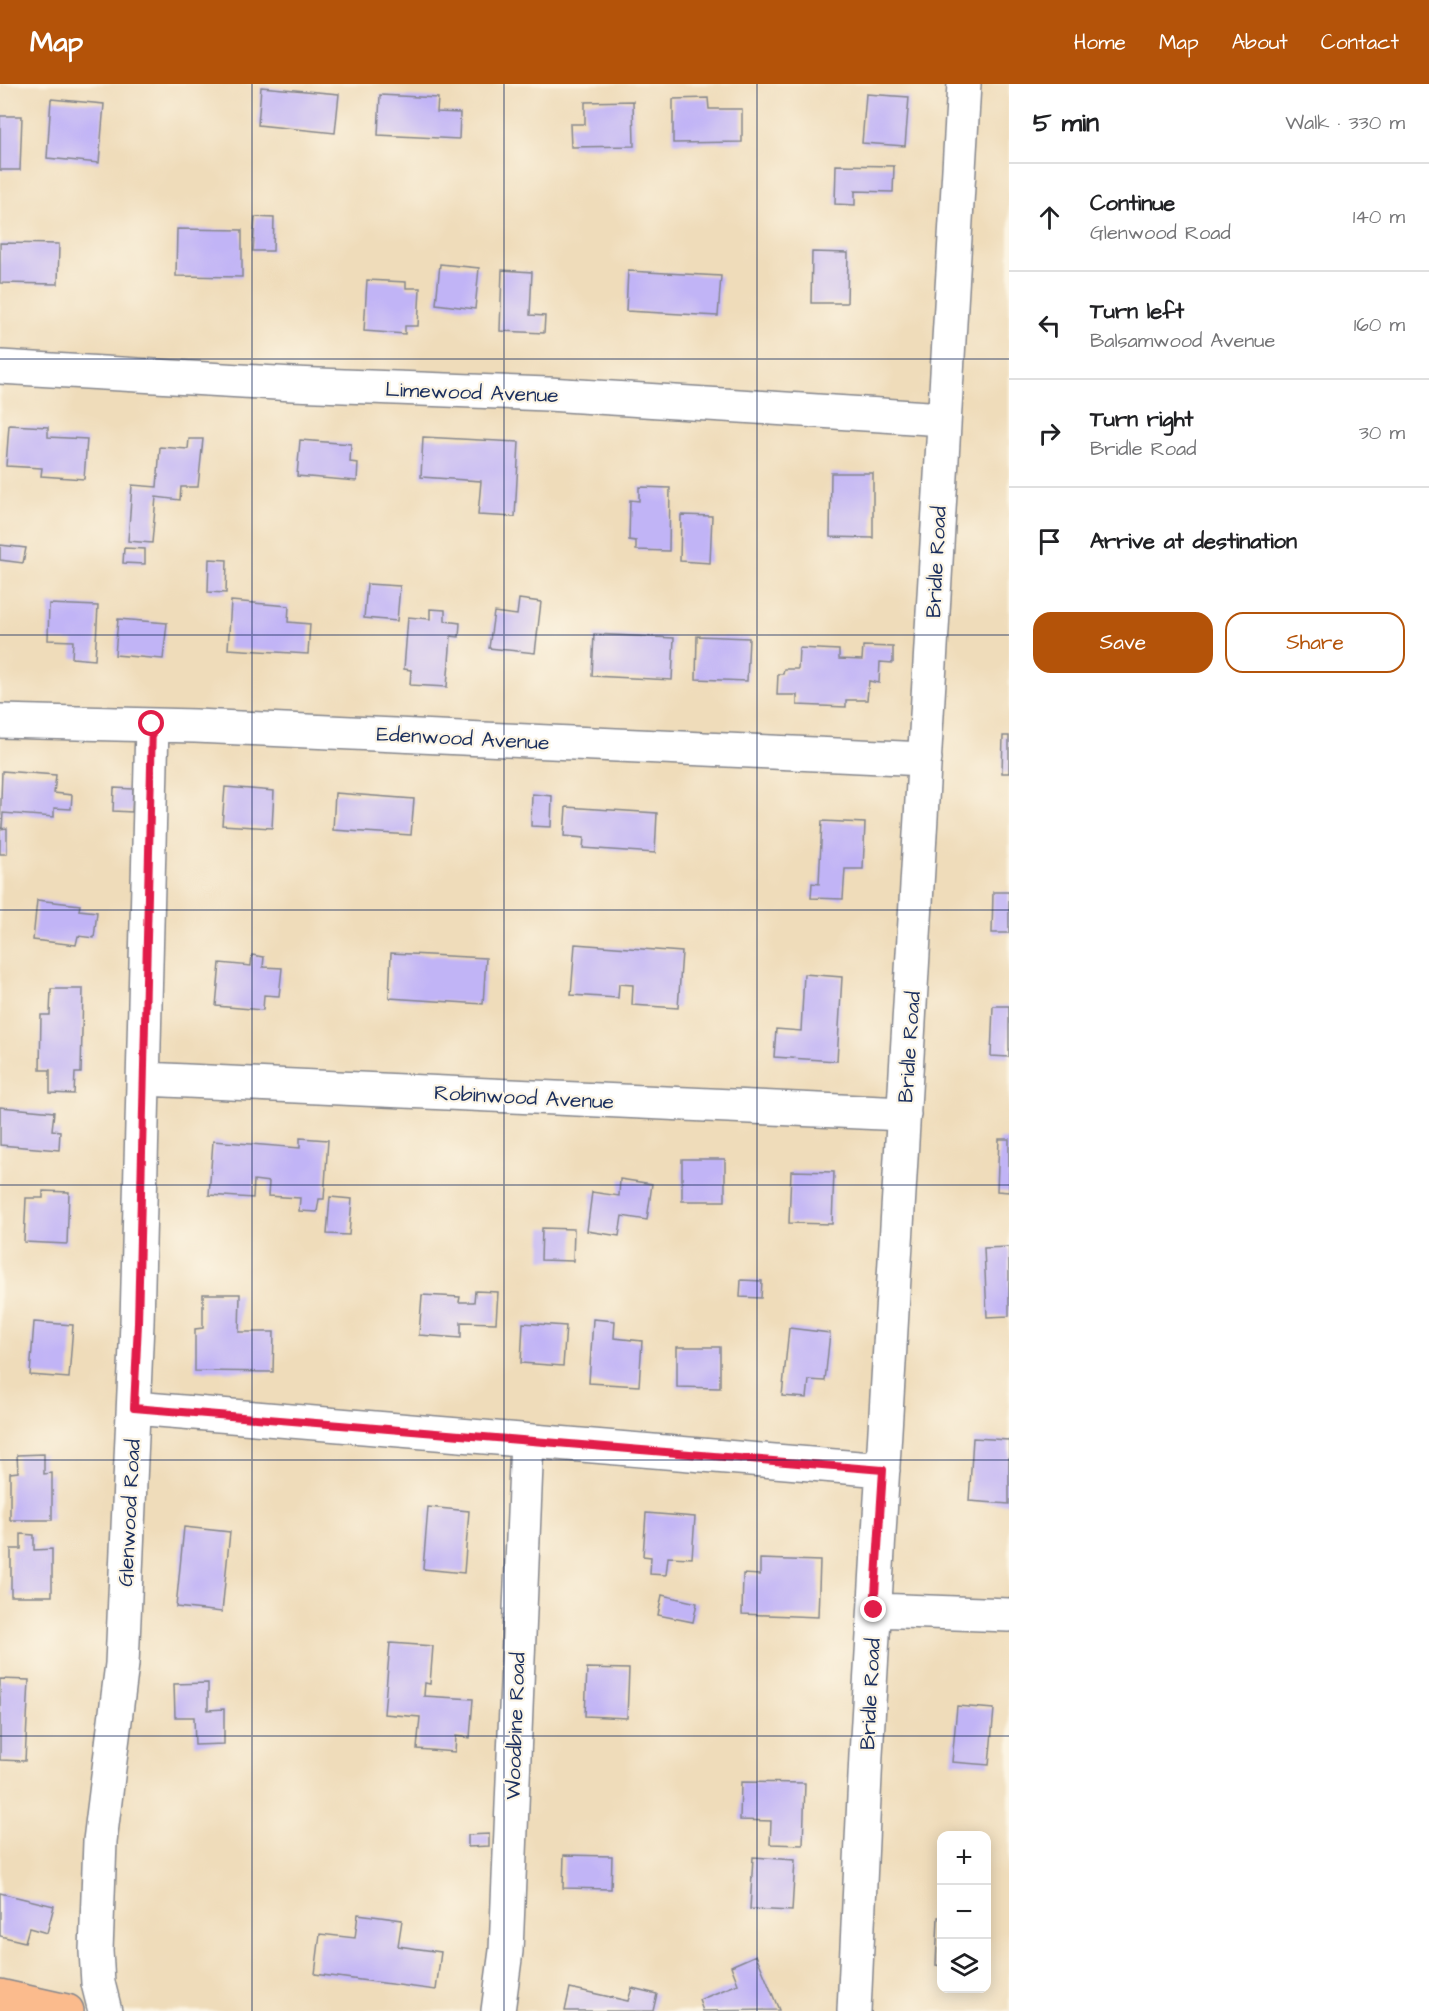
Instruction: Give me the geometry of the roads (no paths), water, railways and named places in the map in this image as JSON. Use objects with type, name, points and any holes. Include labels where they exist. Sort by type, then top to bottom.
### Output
[{"type":"main road","points":[[0,1996],[67,2011]]},
{"type":"street","name":"Bridle Road","points":[[854,2011],[874,1610],[964,84]]},
{"type":"street","name":"Limewood Avenue","points":[[0,367],[294,384],[548,394],[944,419]]},
{"type":"street","name":"Edenwood Avenue","points":[[0,721],[152,724],[925,759]]},
{"type":"street","name":"Glenwood Road","points":[[105,2011],[96,1967],[100,1841],[122,1664],[134,1408],[152,724]]},
{"type":"street","name":"Robinwood Avenue","points":[[144,1079],[904,1114]]},
{"type":"street","points":[[134,1408],[883,1470]]},
{"type":"street","name":"Woodbine Road","points":[[498,2011],[506,1951],[527,1441]]},
{"type":"street","points":[[874,1610],[1009,1615]]}]
